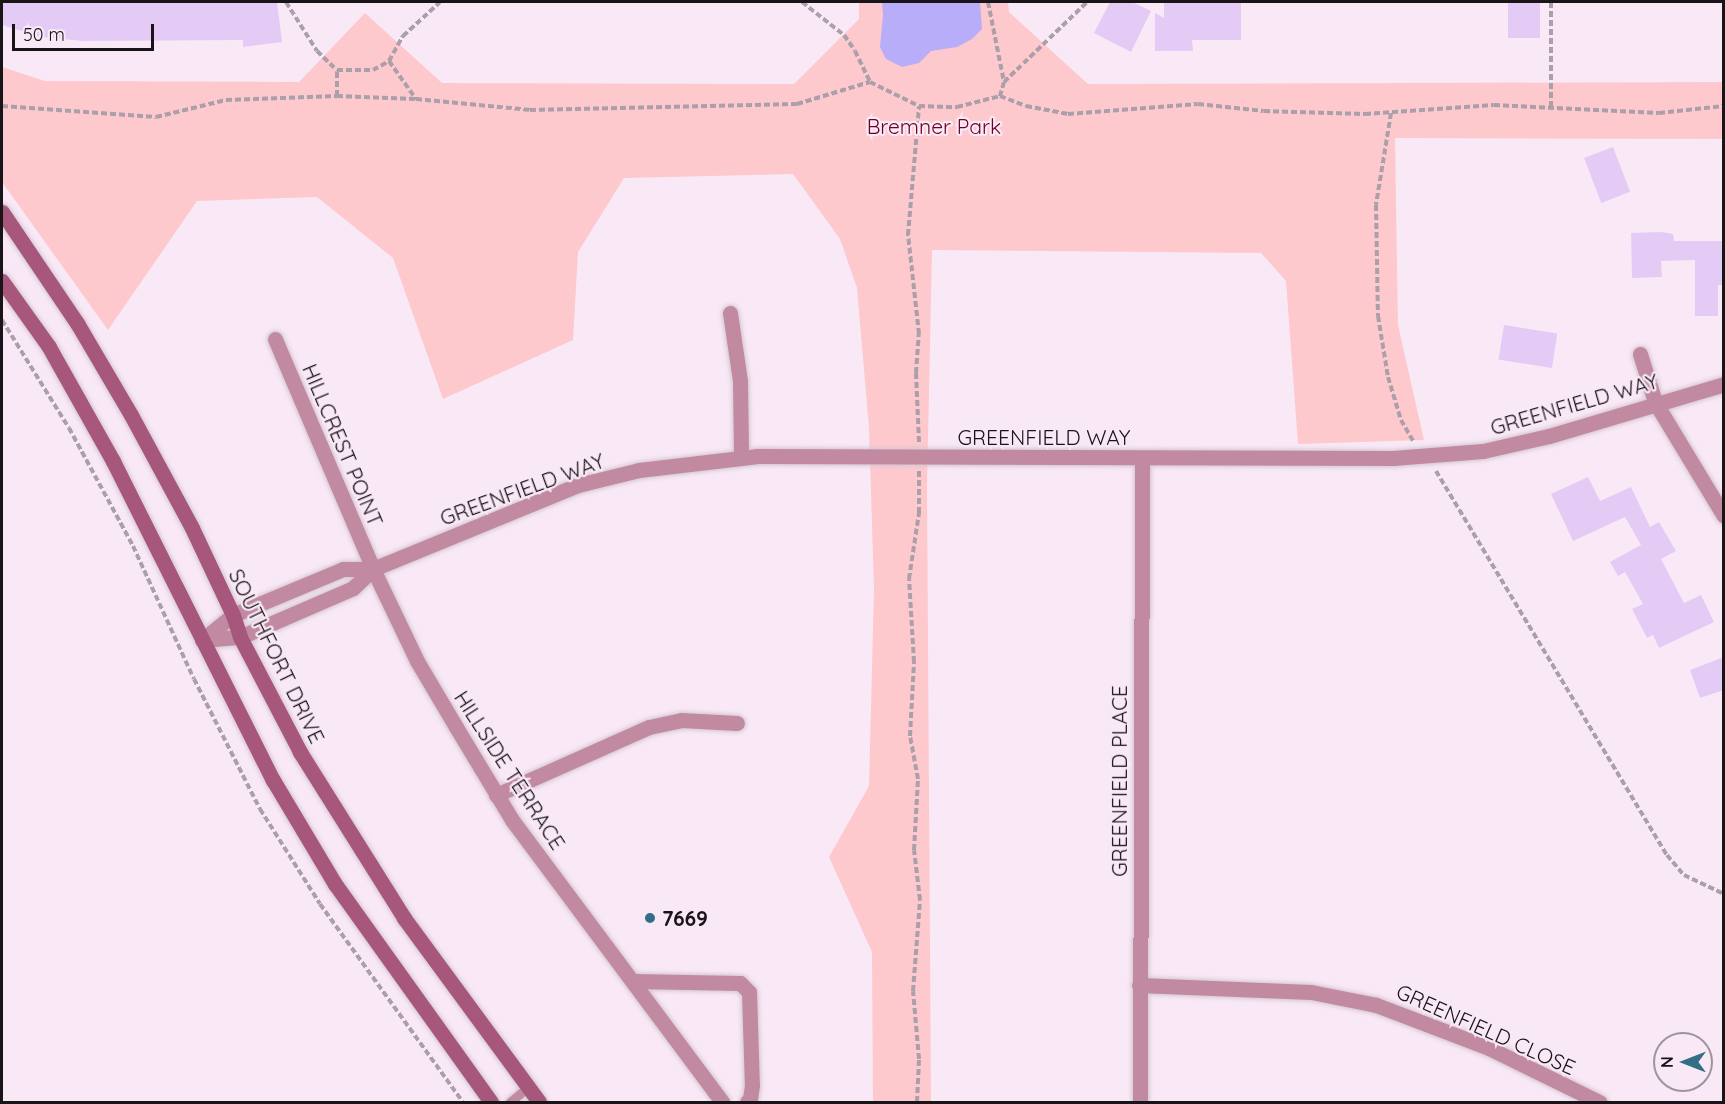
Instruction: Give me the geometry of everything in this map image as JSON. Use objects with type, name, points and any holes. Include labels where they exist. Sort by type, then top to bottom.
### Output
[{"type":"main road","name":"SOUTHFORT DRIVE","points":[[2,212],[77,323],[131,415],[192,528],[233,615],[240,637],[300,752],[360,852],[404,918],[538,1102]]},
{"type":"main road","points":[[2,281],[49,347],[112,461],[273,780],[335,884],[491,1102]]},
{"type":"street","points":[[730,313],[740,381],[741,457]]},
{"type":"street","name":"HILLCREST POINT","points":[[274,339],[373,569]]},
{"type":"street","points":[[1640,354],[1655,402],[1724,516]]},
{"type":"street","name":"GREENFIELD WAY","points":[[202,640],[240,637],[353,588],[373,569],[578,485],[639,470],[741,457],[1393,458],[1484,451],[1538,439],[1655,402],[1724,384]]},
{"type":"street","name":"GREENFIELD PLACE","points":[[1140,1102],[1142,459]]},
{"type":"street","name":"GREENFIELD WAY","points":[[202,640],[233,615],[343,568],[373,569]]},
{"type":"street","name":"HILLSIDE TERRACE","points":[[373,569],[417,660],[512,820],[722,1102]]},
{"type":"street","points":[[496,795],[649,727],[681,720],[737,723]]},
{"type":"street","points":[[633,981],[740,983],[749,992],[752,1085],[750,1099],[747,1102]]},
{"type":"street","name":"GREENFIELD CLOSE","points":[[1139,985],[1311,993],[1376,1005],[1489,1048],[1599,1102]]},
{"type":"lane","points":[[510,1102],[528,1087]]},
{"type":"path","points":[[286,2],[317,51],[337,70],[373,70],[389,61],[403,36],[440,2]]},
{"type":"path","points":[[802,2],[844,35],[870,82],[919,106],[957,107],[999,96],[1026,106],[1068,114],[1198,104],[1310,113],[1391,113],[1494,105],[1659,113],[1724,106]]},
{"type":"path","points":[[988,2],[1004,82]]},
{"type":"path","points":[[999,96],[1004,82],[1088,2]]},
{"type":"path","points":[[1551,2],[1551,107]]},
{"type":"path","points":[[389,61],[416,99]]},
{"type":"path","points":[[337,70],[337,96]]},
{"type":"path","points":[[2,106],[156,117],[226,100],[337,96],[416,99],[531,110],[797,104],[870,82]]},
{"type":"path","points":[[917,1102],[920,1059],[913,991],[920,900],[914,850],[918,791],[910,736],[914,662],[909,579],[919,513],[919,403],[916,373],[919,334],[908,235],[919,106]]},
{"type":"path","points":[[1391,113],[1376,205],[1379,338],[1401,420],[1422,455],[1449,490],[1667,855],[1684,875],[1724,894]]},
{"type":"green space","name":"Bremner Park","points":[[859,2],[1008,2],[1009,12],[1088,84],[1723,82],[1724,139],[1395,138],[1398,325],[1424,440],[1298,444],[1286,281],[1261,253],[932,250],[927,486],[931,1102],[873,1102],[872,952],[829,857],[869,786],[874,589],[869,428],[857,288],[840,239],[793,174],[624,178],[578,252],[573,340],[443,399],[393,258],[317,197],[197,201],[108,330],[2,182],[2,67],[45,81],[299,82],[365,13],[442,83],[794,84],[859,19]]},
{"type":"shaded area","points":[[882,2],[980,2],[982,29],[972,39],[957,47],[931,51],[919,63],[902,67],[886,59],[880,47]]},
{"type":"building","points":[[2,2],[277,2],[282,42],[243,47],[243,40],[83,41],[41,37],[2,25]]},
{"type":"building","points":[[1110,2],[1132,2],[1151,11],[1131,52],[1094,33]]},
{"type":"building","points":[[1164,2],[1241,2],[1241,40],[1192,40],[1193,51],[1155,51],[1155,13],[1164,18]]},
{"type":"building","points":[[1508,2],[1540,2],[1540,38],[1508,38]]},
{"type":"building","points":[[1613,147],[1630,192],[1601,203],[1584,158]]},
{"type":"building","points":[[1631,233],[1673,234],[1674,241],[1724,241],[1724,285],[1718,285],[1718,316],[1695,316],[1695,260],[1661,261],[1662,277],[1632,278]]},
{"type":"building","points":[[1504,325],[1557,333],[1552,368],[1499,360]]},
{"type":"building","points":[[1588,477],[1600,501],[1631,487],[1650,527],[1659,522],[1676,551],[1661,559],[1684,603],[1701,595],[1714,622],[1659,648],[1653,635],[1647,638],[1632,609],[1643,604],[1625,572],[1618,576],[1610,562],[1641,545],[1625,517],[1573,541],[1551,494]]},
{"type":"building","points":[[1724,657],[1724,690],[1700,698],[1690,670]]},
{"type":"place","name":"7669","points":[[650,918]]}]
